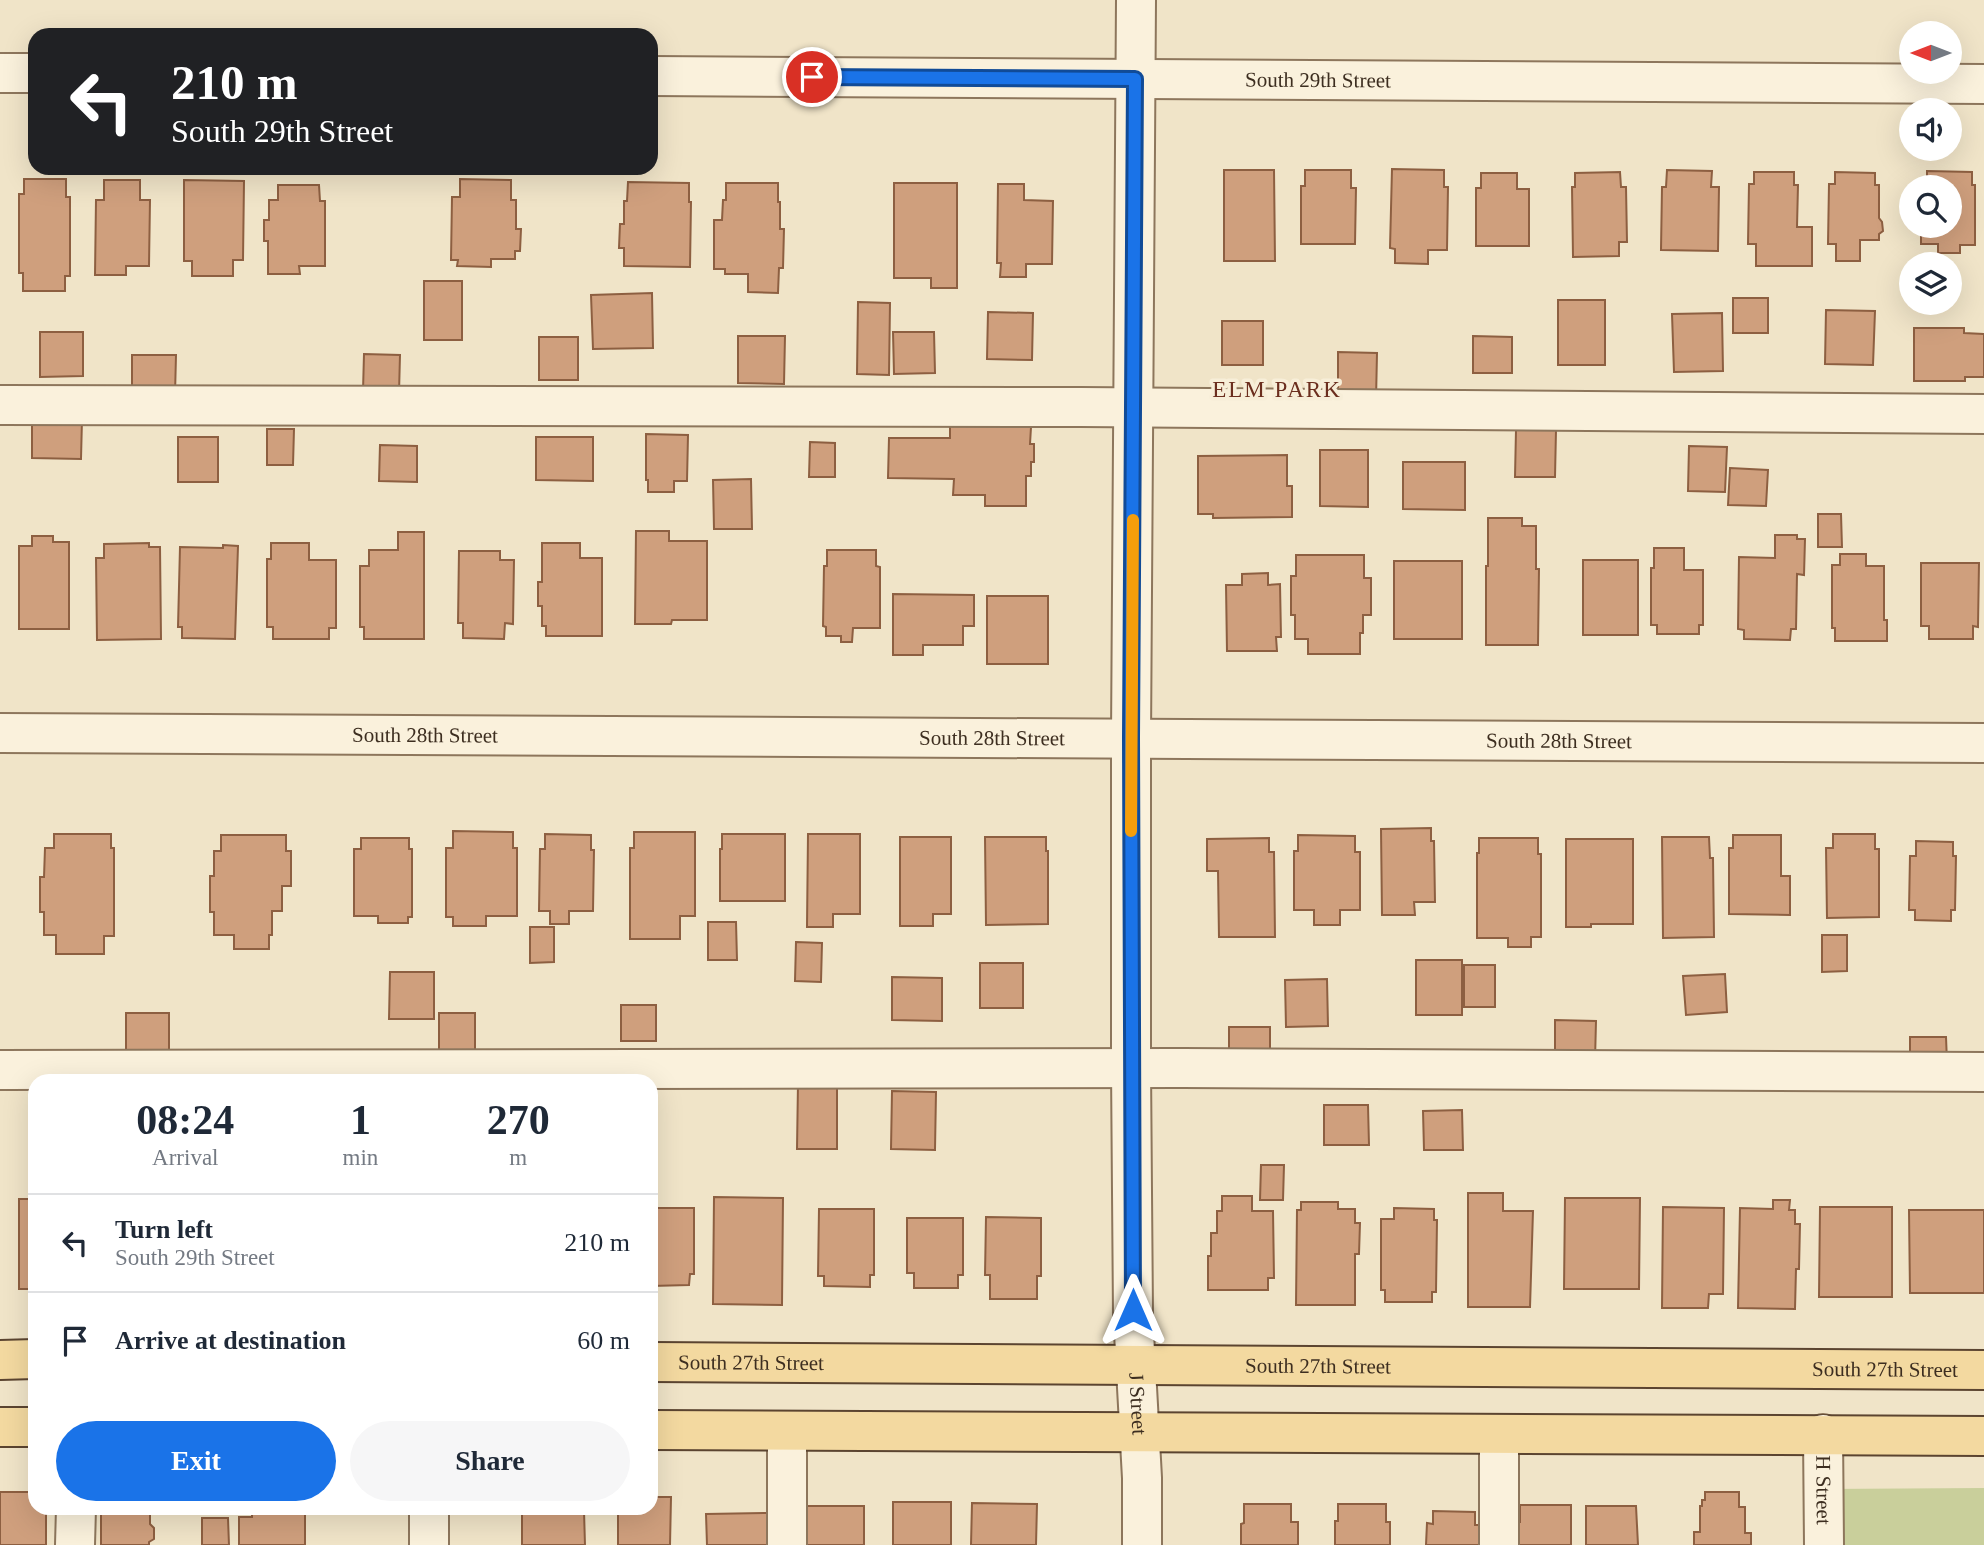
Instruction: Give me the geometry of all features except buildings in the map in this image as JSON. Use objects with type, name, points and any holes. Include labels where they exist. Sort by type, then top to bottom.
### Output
[{"type":"main road","points":[[0,1360],[28,1359]]},
{"type":"main road","name":"South 27th Street","points":[[658,1362],[1984,1370]]},
{"type":"main road","points":[[0,1427],[28,1427]]},
{"type":"main road","points":[[658,1430],[1984,1436]]},
{"type":"street","name":"J Street","points":[[1136,0],[1131,1068],[1133,1315],[1140,1432],[1142,1545]]},
{"type":"street","points":[[0,73],[28,73]]},
{"type":"street","name":"South 29th Street","points":[[658,76],[1984,84]]},
{"type":"street","points":[[0,405],[1133,408],[1984,414]]},
{"type":"street","name":"South 28th Street","points":[[0,733],[1984,743]]},
{"type":"street","points":[[0,1070],[1131,1068],[1984,1072]]},
{"type":"street","points":[[787,1431],[787,1545]]},
{"type":"street","points":[[1499,1434],[1499,1545]]},
{"type":"street","name":"H Street","points":[[1823,1434],[1824,1545]]},
{"type":"street","points":[[75,1545],[76,1515]]},
{"type":"street","points":[[429,1515],[429,1545]]},
{"type":"green space","points":[[1984,1488],[1984,1545],[1824,1545],[1824,1489]]},
{"type":"slow traffic","points":[[1131,831],[1133,520]]},
{"type":"district","name":"ELM PARK","points":[[1277,389]]},
{"type":"route","points":[[812,77],[1135,79],[1131,738],[1133,1310]]}]
